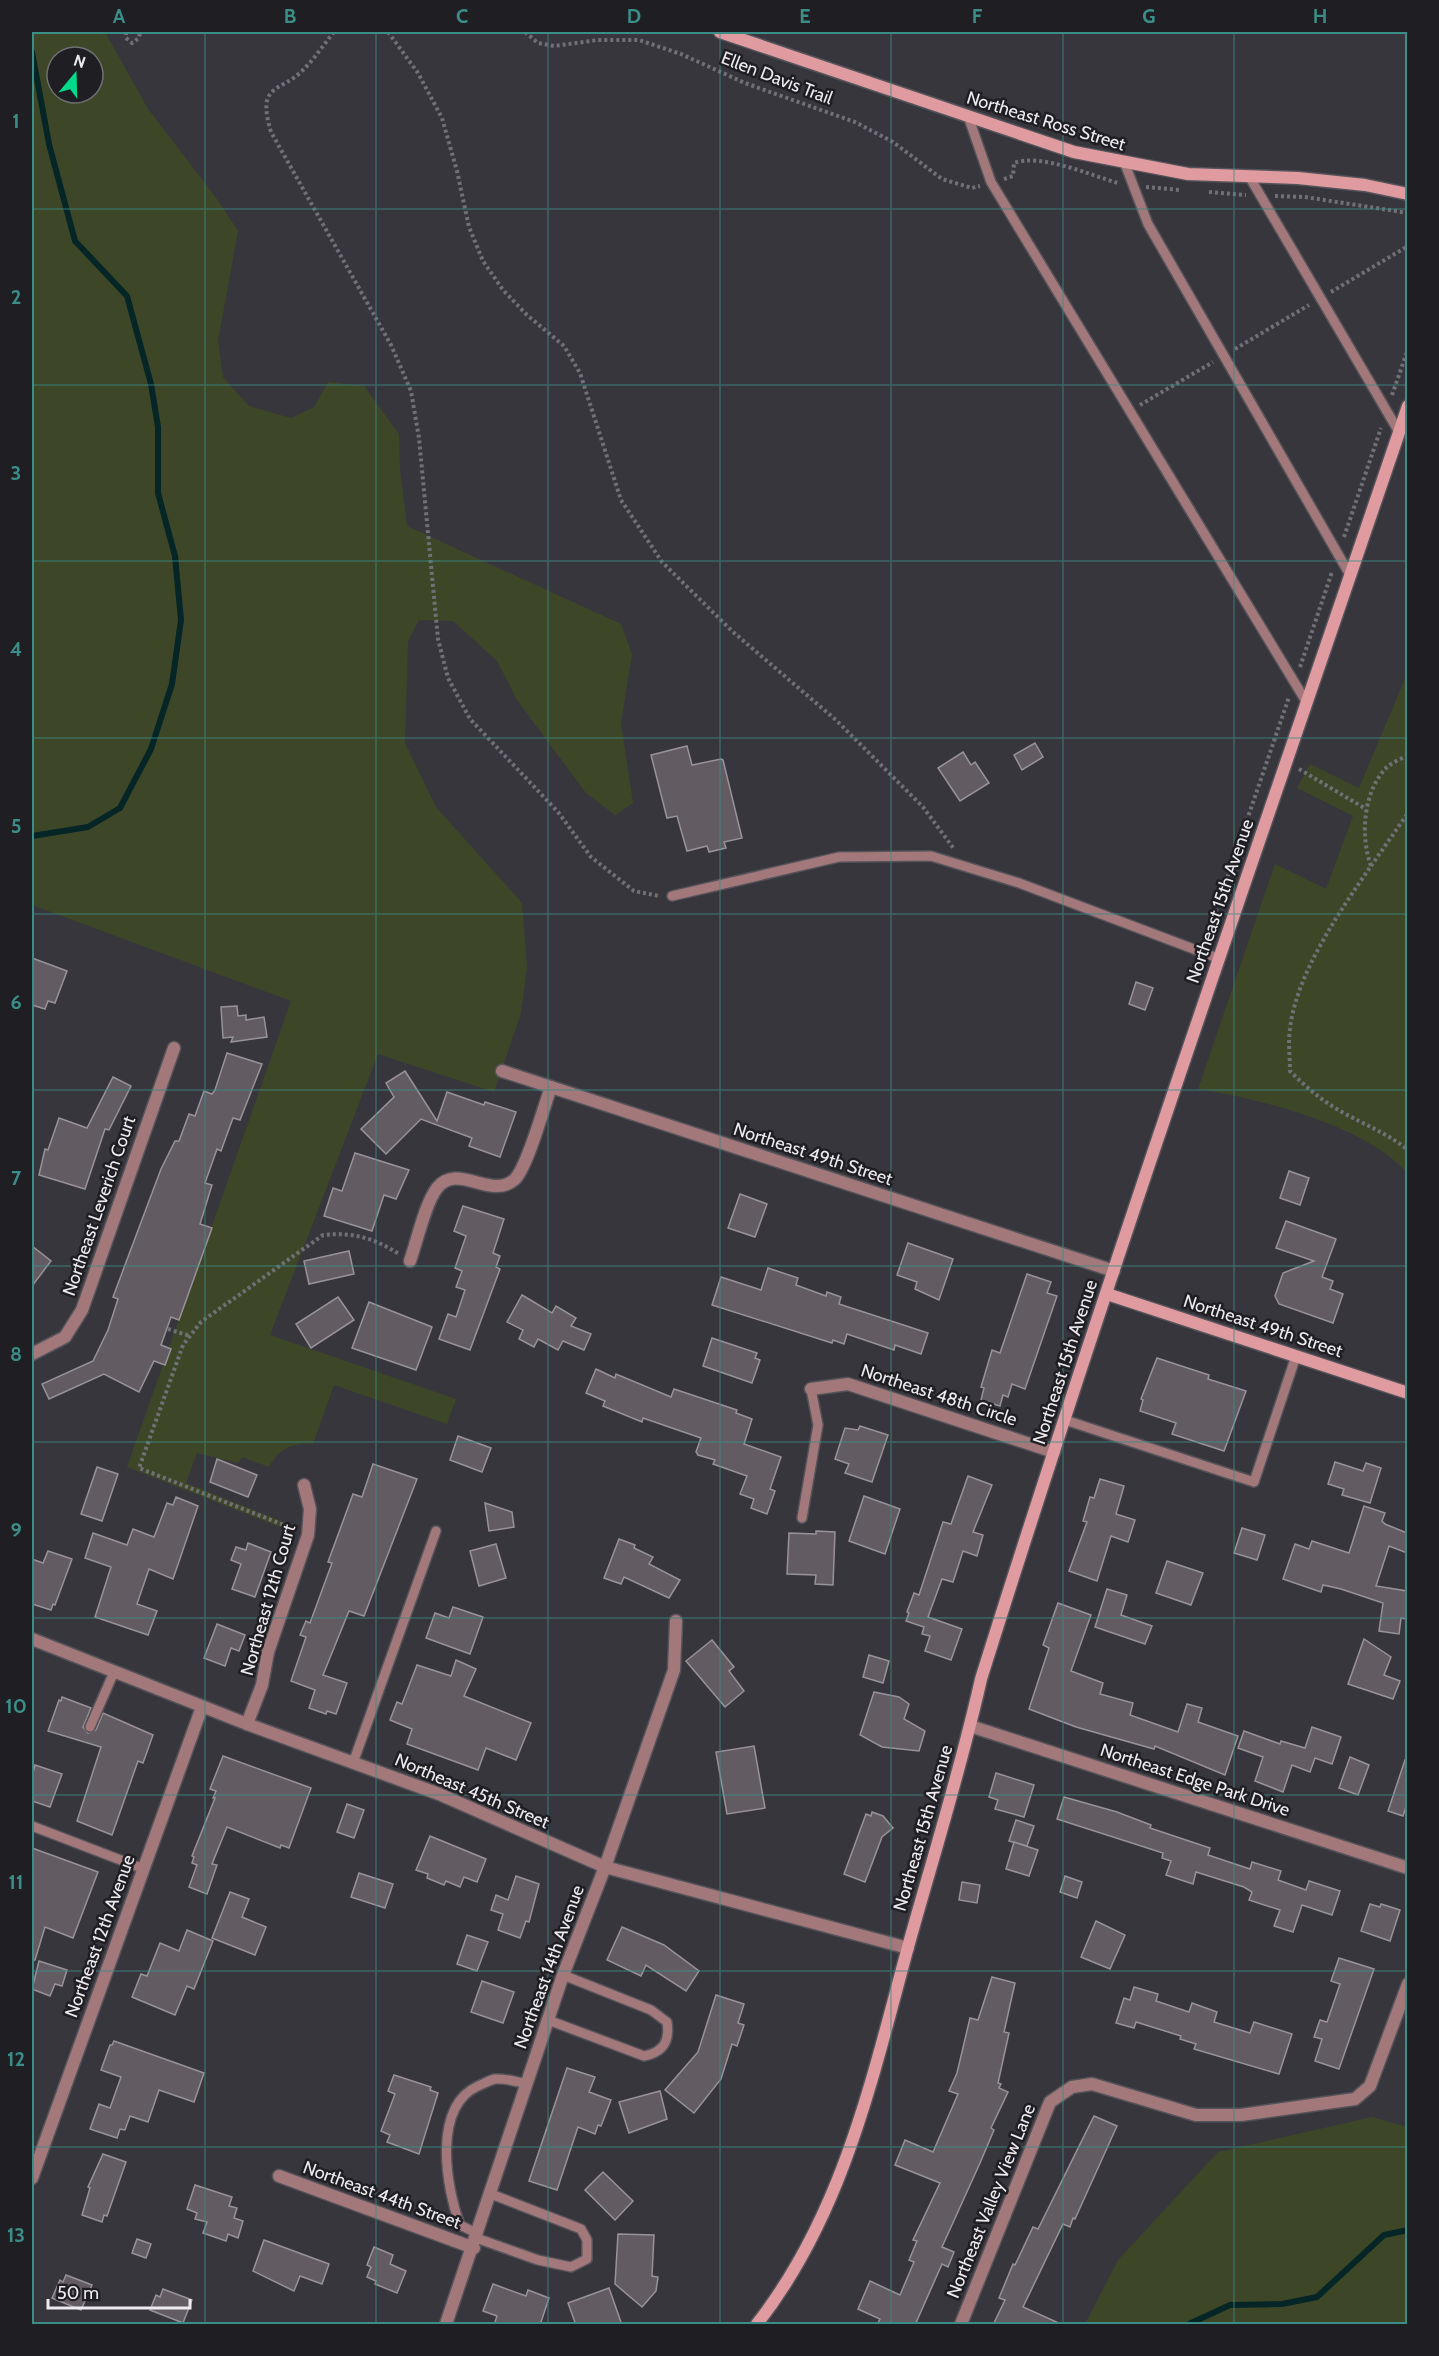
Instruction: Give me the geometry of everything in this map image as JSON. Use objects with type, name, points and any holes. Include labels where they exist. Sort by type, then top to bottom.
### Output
[{"type":"street","name":"Northeast Ross Street","points":[[720,32],[1074,152],[1125,164],[1188,174],[1250,176],[1365,185],[1407,194]]},
{"type":"street","name":"Northeast 15th Avenue","points":[[757,2325],[816,2233],[838,2184],[867,2098],[981,1679],[1114,1271],[1407,406]]},
{"type":"street","name":"Northeast Leverich Court","points":[[32,1354],[65,1337],[82,1310],[174,1048]]},
{"type":"street","name":"Northeast 49th Street","points":[[502,1071],[1114,1271]]},
{"type":"street","points":[[410,1262],[433,1195],[444,1182],[461,1178],[496,1187],[505,1186],[519,1175],[551,1087]]},
{"type":"street","name":"Northeast 49th Street","points":[[1107,1294],[1407,1393]]},
{"type":"street","name":"Northeast 48th Circle","points":[[811,1389],[848,1384],[1054,1452]]},
{"type":"street","name":"Northeast 12th Court","points":[[247,1725],[262,1685],[268,1653],[309,1535],[310,1509],[304,1485]]},
{"type":"street","name":"Northeast 14th Avenue","points":[[446,2325],[563,1975],[605,1867],[674,1670],[676,1621]]},
{"type":"street","name":"Northeast 45th Street","points":[[32,1639],[247,1725],[439,1794],[605,1867],[908,1948]]},
{"type":"street","name":"Northeast 12th Avenue","points":[[32,2178],[202,1707]]},
{"type":"street","name":"Northeast Edge Park Drive","points":[[970,1726],[1407,1868]]},
{"type":"street","name":"Northeast Valley View Lane","points":[[961,2325],[1050,2102],[1072,2087],[1092,2084],[1196,2115],[1241,2115],[1355,2099],[1370,2086],[1407,1984]]},
{"type":"street","name":"Northeast 44th Street","points":[[279,2176],[476,2240]]},
{"type":"lane","points":[[968,116],[991,183],[1307,703]]},
{"type":"lane","points":[[1125,164],[1148,224],[1350,575]]},
{"type":"lane","points":[[1250,176],[1399,432]]},
{"type":"lane","points":[[672,896],[839,857],[931,856],[1019,883],[1220,959]]},
{"type":"lane","points":[[1065,1420],[1254,1482],[1296,1356]]},
{"type":"lane","points":[[802,1518],[818,1425],[811,1389]]},
{"type":"lane","points":[[353,1763],[436,1531]]},
{"type":"lane","points":[[90,1727],[114,1672]]},
{"type":"lane","points":[[32,1826],[144,1869]]},
{"type":"lane","points":[[548,2020],[644,2056],[653,2054],[665,2046],[669,2036],[667,2022],[651,2010],[563,1975]]},
{"type":"lane","points":[[491,2194],[581,2229],[587,2240],[587,2259],[571,2267],[538,2260],[476,2240],[460,2225],[450,2191],[447,2144],[451,2117],[457,2103],[473,2089],[494,2079],[527,2084]]},
{"type":"path","points":[[126,32],[126,38],[132,43],[139,38],[140,32]]},
{"type":"path","points":[[334,32],[302,71],[277,86],[269,95],[266,114],[271,132],[391,345],[411,391],[419,438],[438,639],[448,678],[470,719],[558,812],[591,857],[634,891],[654,896],[672,896]]},
{"type":"path","points":[[388,32],[418,73],[442,118],[457,171],[469,227],[483,261],[503,291],[564,346],[575,364],[580,373],[621,500],[662,562],[732,631],[860,743],[923,807],[967,867]]},
{"type":"path","name":"Ellen Davis Trail","points":[[525,32],[537,43],[554,46],[598,40],[639,40],[681,54],[745,83],[855,122],[892,142],[942,179],[972,188]]},
{"type":"path","points":[[1130,411],[1407,246]]},
{"type":"path","points":[[1202,952],[1407,349]]},
{"type":"path","points":[[1268,755],[1287,761],[1366,809]]},
{"type":"path","points":[[1371,866],[1365,848],[1366,809],[1387,768],[1407,755]]},
{"type":"path","points":[[1407,813],[1334,920],[1306,974],[1290,1028],[1290,1071],[1315,1096],[1343,1113],[1390,1135],[1407,1150]]},
{"type":"path","points":[[309,1535],[139,1468],[183,1345],[201,1322],[323,1235],[341,1233],[378,1240],[410,1262]]},
{"type":"path","points":[[168,1329],[190,1336]]},
{"type":"green space","points":[[32,32],[105,32],[148,109],[214,195],[238,231],[218,341],[223,377],[249,406],[291,418],[314,407],[328,382],[364,386],[399,434],[400,470],[407,526],[621,624],[632,654],[621,723],[633,803],[615,815],[586,793],[517,700],[497,661],[453,621],[419,620],[408,641],[405,743],[436,807],[522,903],[527,967],[521,1013],[494,1092],[378,1054],[270,1335],[456,1399],[447,1424],[334,1385],[313,1444],[293,1445],[281,1451],[269,1467],[242,1457],[238,1463],[197,1453],[186,1483],[296,1527],[295,1533],[127,1467],[291,1001],[32,905]]},
{"type":"green space","points":[[1407,674],[1407,1173],[1389,1156],[1366,1141],[1339,1128],[1280,1107],[1198,1089],[1275,864],[1326,889],[1353,816],[1297,788],[1310,764],[1359,788]]},
{"type":"green space","points":[[1372,2117],[1407,2127],[1407,2324],[1085,2324],[1118,2260],[1218,2152]]},
{"type":"building","points":[[1035,743],[1043,757],[1022,770],[1014,755]]},
{"type":"building","points":[[687,746],[692,765],[723,760],[742,838],[724,842],[726,848],[709,852],[707,846],[687,851],[677,816],[667,818],[651,755]]},
{"type":"building","points":[[963,752],[971,765],[975,762],[989,783],[960,801],[938,768]]},
{"type":"building","points":[[32,958],[67,971],[55,1003],[48,1001],[45,1009],[32,1005]]},
{"type":"building","points":[[1136,982],[1153,988],[1145,1010],[1129,1004]]},
{"type":"building","points":[[237,1006],[238,1016],[246,1015],[246,1020],[264,1017],[267,1037],[231,1042],[233,1037],[223,1038],[221,1007]]},
{"type":"building","points":[[227,1053],[262,1064],[240,1120],[233,1118],[221,1151],[217,1149],[205,1183],[212,1185],[200,1224],[212,1228],[179,1320],[171,1317],[161,1345],[171,1349],[165,1365],[154,1361],[139,1392],[104,1374],[49,1399],[42,1384],[93,1361],[108,1330],[118,1299],[113,1297],[161,1169],[175,1141],[179,1141],[189,1114],[195,1116],[204,1091],[212,1094],[215,1090]]},
{"type":"building","points":[[405,1071],[437,1121],[447,1092],[484,1105],[485,1102],[516,1112],[500,1157],[469,1146],[472,1138],[421,1119],[386,1154],[361,1129],[394,1097],[386,1083]]},
{"type":"building","points":[[113,1077],[131,1086],[109,1130],[105,1129],[85,1189],[39,1175],[45,1149],[48,1150],[59,1118],[87,1128]]},
{"type":"building","points":[[355,1153],[409,1170],[396,1199],[384,1195],[372,1231],[324,1216],[333,1188],[342,1191]]},
{"type":"building","points":[[1289,1171],[1309,1178],[1300,1205],[1280,1198]]},
{"type":"building","points":[[740,1194],[767,1204],[755,1237],[728,1228]]},
{"type":"building","points":[[463,1206],[504,1219],[493,1253],[500,1256],[496,1267],[500,1269],[470,1350],[439,1339],[448,1314],[456,1317],[465,1290],[456,1287],[462,1271],[455,1268],[466,1236],[454,1231]]},
{"type":"building","points":[[1286,1221],[1336,1239],[1322,1277],[1333,1281],[1330,1289],[1343,1294],[1333,1323],[1279,1304],[1275,1296],[1283,1273],[1314,1261],[1276,1248]]},
{"type":"building","points":[[908,1243],[953,1259],[939,1300],[915,1289],[917,1282],[897,1275]]},
{"type":"building","points":[[32,1246],[51,1261],[32,1286]]},
{"type":"building","points":[[349,1251],[354,1274],[309,1284],[304,1261]]},
{"type":"building","points":[[768,1268],[798,1278],[796,1285],[826,1296],[827,1292],[841,1297],[839,1304],[928,1333],[921,1354],[895,1345],[894,1350],[847,1334],[844,1344],[833,1340],[832,1343],[712,1305],[721,1277],[761,1290]]},
{"type":"building","points":[[1027,1274],[1051,1282],[1047,1293],[1057,1296],[1025,1389],[1012,1384],[1008,1397],[1003,1395],[1000,1406],[981,1400],[984,1388],[981,1387],[992,1350],[1000,1353]]},
{"type":"building","points":[[522,1295],[552,1313],[556,1306],[576,1318],[571,1326],[591,1334],[584,1350],[563,1341],[558,1350],[538,1339],[534,1347],[519,1339],[523,1330],[507,1322]]},
{"type":"building","points":[[338,1297],[354,1320],[311,1348],[296,1324]]},
{"type":"building","points":[[369,1302],[432,1327],[416,1370],[352,1348]]},
{"type":"building","points":[[712,1338],[757,1353],[755,1358],[760,1360],[752,1383],[703,1366]]},
{"type":"building","points":[[1157,1358],[1209,1375],[1208,1379],[1246,1391],[1224,1451],[1172,1434],[1176,1423],[1140,1411],[1143,1400],[1141,1399]]},
{"type":"building","points":[[596,1369],[615,1378],[616,1374],[671,1397],[674,1389],[737,1410],[736,1413],[752,1419],[744,1444],[781,1457],[770,1489],[775,1491],[767,1514],[751,1508],[754,1499],[740,1494],[747,1476],[713,1464],[715,1460],[698,1455],[696,1452],[701,1438],[643,1418],[642,1422],[603,1406],[605,1401],[586,1393]]},
{"type":"building","points":[[860,1426],[888,1435],[872,1482],[845,1473],[849,1464],[835,1459],[845,1428],[858,1430]]},
{"type":"building","points":[[458,1436],[491,1448],[482,1472],[450,1460]]},
{"type":"building","points":[[217,1459],[257,1475],[248,1497],[210,1482]]},
{"type":"building","points":[[1335,1462],[1363,1471],[1366,1463],[1381,1468],[1370,1503],[1342,1495],[1344,1489],[1328,1484]]},
{"type":"building","points":[[373,1464],[417,1479],[364,1616],[349,1611],[323,1675],[347,1683],[336,1714],[327,1711],[326,1714],[309,1708],[315,1690],[291,1681],[306,1637],[300,1635],[306,1621],[310,1623],[332,1563],[328,1562],[353,1494],[362,1497]]},
{"type":"building","points":[[97,1467],[118,1474],[102,1521],[81,1514]]},
{"type":"building","points":[[968,1476],[992,1485],[973,1532],[983,1535],[977,1556],[963,1551],[953,1582],[942,1579],[928,1617],[962,1629],[951,1660],[925,1651],[930,1636],[922,1634],[924,1627],[906,1621],[914,1593],[919,1595],[943,1522],[951,1524]]},
{"type":"building","points":[[1100,1479],[1124,1486],[1116,1514],[1135,1520],[1128,1542],[1111,1536],[1097,1581],[1069,1571],[1087,1522],[1083,1521],[1090,1497],[1094,1498]]},
{"type":"building","points":[[864,1496],[900,1509],[885,1554],[849,1541]]},
{"type":"building","points":[[176,1497],[198,1506],[173,1579],[149,1569],[137,1604],[157,1611],[148,1635],[95,1617],[111,1567],[85,1558],[93,1533],[127,1545],[133,1529],[154,1537],[167,1503],[173,1505]]},
{"type":"building","points":[[485,1503],[512,1512],[514,1527],[489,1531]]},
{"type":"building","points":[[1364,1506],[1385,1513],[1382,1521],[1385,1524],[1407,1533],[1407,1553],[1389,1546],[1376,1586],[1407,1591],[1407,1619],[1401,1618],[1399,1634],[1379,1631],[1383,1603],[1341,1589],[1323,1585],[1321,1592],[1283,1579],[1295,1544],[1309,1549],[1312,1541],[1349,1553]]},
{"type":"building","points":[[1242,1528],[1265,1535],[1257,1560],[1234,1553]]},
{"type":"building","points":[[816,1531],[835,1532],[833,1585],[815,1584],[816,1575],[787,1574],[789,1533],[816,1534]]},
{"type":"building","points":[[619,1539],[635,1545],[634,1548],[653,1557],[649,1564],[680,1580],[669,1598],[624,1577],[621,1584],[604,1578]]},
{"type":"building","points":[[248,1543],[271,1552],[255,1597],[232,1589],[241,1564],[231,1560],[236,1547],[246,1550]]},
{"type":"building","points":[[496,1544],[506,1578],[479,1586],[470,1551]]},
{"type":"building","points":[[48,1551],[72,1559],[51,1610],[32,1604],[32,1559],[43,1563]]},
{"type":"building","points":[[1167,1561],[1203,1573],[1191,1605],[1156,1593]]},
{"type":"building","points":[[1107,1589],[1127,1595],[1121,1615],[1152,1626],[1145,1644],[1095,1627]]},
{"type":"building","points":[[1058,1603],[1091,1615],[1071,1671],[1103,1683],[1100,1694],[1133,1703],[1130,1715],[1178,1732],[1187,1704],[1202,1708],[1198,1722],[1238,1736],[1225,1775],[1155,1746],[1154,1749],[1076,1727],[1029,1709],[1049,1648],[1043,1645]]},
{"type":"building","points":[[453,1607],[483,1617],[470,1654],[426,1638],[435,1613],[449,1618]]},
{"type":"building","points":[[217,1624],[245,1635],[239,1651],[231,1648],[225,1666],[204,1658]]},
{"type":"building","points":[[1364,1639],[1391,1657],[1384,1675],[1400,1681],[1393,1699],[1348,1684]]},
{"type":"building","points":[[712,1640],[734,1667],[729,1671],[744,1691],[725,1707],[686,1661]]},
{"type":"building","points":[[869,1655],[889,1661],[883,1683],[863,1677]]},
{"type":"building","points":[[456,1660],[476,1669],[464,1696],[531,1723],[516,1760],[486,1748],[478,1770],[407,1744],[412,1729],[390,1720],[397,1702],[402,1704],[417,1665],[451,1676]]},
{"type":"building","points":[[874,1692],[899,1697],[909,1704],[904,1719],[925,1731],[919,1751],[882,1747],[860,1735]]},
{"type":"building","points":[[62,1697],[91,1708],[83,1727],[88,1733],[96,1730],[103,1713],[153,1735],[143,1763],[138,1761],[112,1835],[77,1821],[101,1747],[48,1731]]},
{"type":"building","points":[[1312,1727],[1341,1737],[1332,1764],[1315,1758],[1310,1772],[1292,1765],[1283,1792],[1255,1781],[1263,1757],[1238,1748],[1244,1731],[1280,1744],[1281,1741],[1305,1748]]},
{"type":"building","points":[[754,1746],[765,1808],[727,1814],[716,1752]]},
{"type":"building","points":[[223,1756],[311,1788],[289,1848],[281,1845],[280,1848],[227,1827],[212,1864],[217,1865],[207,1894],[189,1887],[197,1865],[192,1863],[194,1857],[192,1856],[215,1798],[213,1798],[216,1791],[210,1789]]},
{"type":"building","points":[[1350,1757],[1369,1765],[1358,1795],[1339,1788]]},
{"type":"building","points":[[1405,1760],[1407,1761],[1407,1804],[1403,1816],[1388,1811]]},
{"type":"building","points":[[35,1765],[62,1774],[50,1807],[32,1801],[32,1777]]},
{"type":"building","points":[[996,1773],[1034,1785],[1024,1817],[995,1809],[998,1800],[989,1797]]},
{"type":"building","points":[[1064,1797],[1117,1812],[1151,1825],[1150,1828],[1210,1848],[1208,1855],[1250,1869],[1252,1862],[1281,1871],[1278,1880],[1306,1890],[1309,1881],[1340,1891],[1332,1915],[1302,1905],[1293,1932],[1274,1926],[1280,1910],[1249,1900],[1252,1892],[1244,1887],[1196,1872],[1193,1884],[1166,1875],[1171,1861],[1162,1858],[1163,1853],[1057,1819]]},
{"type":"building","points":[[347,1804],[364,1810],[354,1838],[337,1832]]},
{"type":"building","points":[[872,1812],[883,1816],[893,1828],[882,1837],[865,1882],[844,1874],[866,1814],[871,1816]]},
{"type":"building","points":[[1016,1820],[1034,1826],[1027,1846],[1009,1841]]},
{"type":"building","points":[[430,1836],[486,1859],[477,1882],[464,1877],[460,1887],[446,1881],[444,1885],[427,1878],[428,1874],[416,1870]]},
{"type":"building","points":[[1014,1842],[1038,1850],[1029,1876],[1006,1869]]},
{"type":"building","points":[[32,1848],[98,1872],[73,1938],[45,1927],[35,1960],[32,1960]]},
{"type":"building","points":[[359,1873],[393,1884],[385,1908],[351,1897]]},
{"type":"building","points":[[516,1876],[539,1884],[529,1922],[526,1921],[520,1938],[498,1930],[503,1914],[491,1910],[496,1895],[508,1900]]},
{"type":"building","points":[[1065,1876],[1082,1882],[1077,1898],[1060,1892]]},
{"type":"building","points":[[962,1882],[980,1885],[977,1903],[959,1900]]},
{"type":"building","points":[[230,1892],[249,1899],[242,1917],[266,1927],[255,1955],[212,1938]]},
{"type":"building","points":[[1370,1904],[1380,1907],[1381,1904],[1400,1910],[1390,1941],[1361,1931]]},
{"type":"building","points":[[1096,1921],[1125,1935],[1110,1969],[1081,1957]]},
{"type":"building","points":[[622,1927],[664,1945],[699,1971],[686,1991],[646,1965],[641,1976],[607,1960]]},
{"type":"building","points":[[187,1930],[213,1941],[194,1989],[187,1986],[175,2015],[132,1997],[141,1974],[147,1976],[160,1943],[179,1951]]},
{"type":"building","points":[[467,1935],[488,1942],[477,1971],[457,1964]]},
{"type":"building","points":[[1339,1958],[1374,1969],[1339,2069],[1315,2061],[1322,2039],[1314,2037],[1320,2020],[1327,2022],[1340,1984],[1331,1981]]},
{"type":"building","points":[[39,1961],[67,1970],[62,1986],[55,1984],[50,1996],[32,1989]]},
{"type":"building","points":[[992,1977],[1015,1983],[1004,2032],[1009,2033],[998,2083],[1001,2084],[999,2088],[1008,2092],[991,2128],[994,2130],[980,2163],[942,2247],[954,2252],[948,2267],[942,2264],[915,2325],[877,2325],[880,2319],[858,2309],[870,2281],[900,2295],[914,2262],[909,2260],[917,2241],[913,2240],[940,2183],[895,2165],[905,2140],[933,2152],[958,2094],[949,2091],[957,2073],[970,2018],[978,2020]]},
{"type":"building","points":[[482,1981],[514,1992],[503,2023],[471,2012]]},
{"type":"building","points":[[1134,1987],[1158,1994],[1156,2001],[1189,2012],[1192,2003],[1217,2012],[1214,2022],[1250,2033],[1254,2022],[1292,2034],[1279,2074],[1194,2049],[1196,2044],[1180,2039],[1181,2036],[1136,2022],[1134,2028],[1116,2023],[1124,1998],[1130,2000]]},
{"type":"building","points":[[716,1995],[744,2004],[738,2023],[744,2025],[737,2046],[732,2044],[721,2079],[694,2113],[665,2090],[698,2052]]},
{"type":"building","points":[[114,2041],[204,2073],[194,2102],[159,2090],[148,2122],[130,2116],[125,2130],[120,2129],[117,2138],[90,2129],[99,2104],[110,2108],[121,2077],[101,2070],[110,2045]]},
{"type":"building","points":[[567,2068],[595,2077],[589,2092],[611,2100],[601,2126],[598,2125],[595,2134],[578,2127],[557,2190],[529,2181]]},
{"type":"building","points":[[394,2075],[431,2087],[430,2090],[438,2093],[419,2154],[387,2142],[390,2135],[381,2131],[395,2094],[388,2091]]},
{"type":"building","points":[[660,2091],[667,2119],[629,2133],[619,2102]]},
{"type":"building","points":[[1094,2116],[1117,2126],[1075,2219],[1073,2218],[1070,2227],[1063,2224],[1023,2307],[1063,2325],[993,2325],[1005,2300],[999,2298],[1013,2264],[1015,2265],[1033,2227],[1038,2229]]},
{"type":"building","points":[[103,2154],[126,2162],[107,2216],[104,2215],[102,2222],[82,2215],[90,2188],[88,2187]]},
{"type":"building","points":[[603,2172],[633,2201],[615,2220],[585,2190]]},
{"type":"building","points":[[195,2185],[232,2197],[229,2206],[237,2208],[234,2218],[243,2221],[238,2238],[228,2234],[226,2241],[203,2233],[207,2222],[195,2219],[197,2213],[187,2209]]},
{"type":"building","points":[[618,2234],[654,2235],[652,2276],[658,2277],[656,2291],[642,2307],[615,2284]]},
{"type":"building","points":[[137,2239],[151,2244],[146,2258],[132,2253]]},
{"type":"building","points":[[264,2240],[329,2264],[322,2284],[300,2276],[294,2291],[253,2271]]},
{"type":"building","points":[[374,2247],[393,2255],[390,2264],[406,2271],[397,2293],[375,2284],[376,2281],[367,2277],[371,2267],[367,2265]]},
{"type":"building","points":[[66,2275],[92,2285],[81,2310],[52,2298],[60,2280],[63,2282]]},
{"type":"building","points":[[493,2284],[526,2296],[528,2290],[549,2298],[540,2325],[494,2325],[497,2316],[483,2311]]},
{"type":"building","points":[[609,2288],[622,2325],[576,2325],[568,2303]]},
{"type":"building","points":[[163,2289],[192,2300],[183,2323],[150,2310],[156,2295],[160,2297]]},
{"type":"waterway","points":[[32,52],[49,144],[75,241],[127,296],[151,384],[158,427],[158,493],[175,556],[181,620],[172,684],[151,749],[120,808],[88,827],[32,836]]},
{"type":"waterway","points":[[1189,2324],[1230,2305],[1282,2304],[1317,2297],[1384,2235],[1408,2230]]}]
